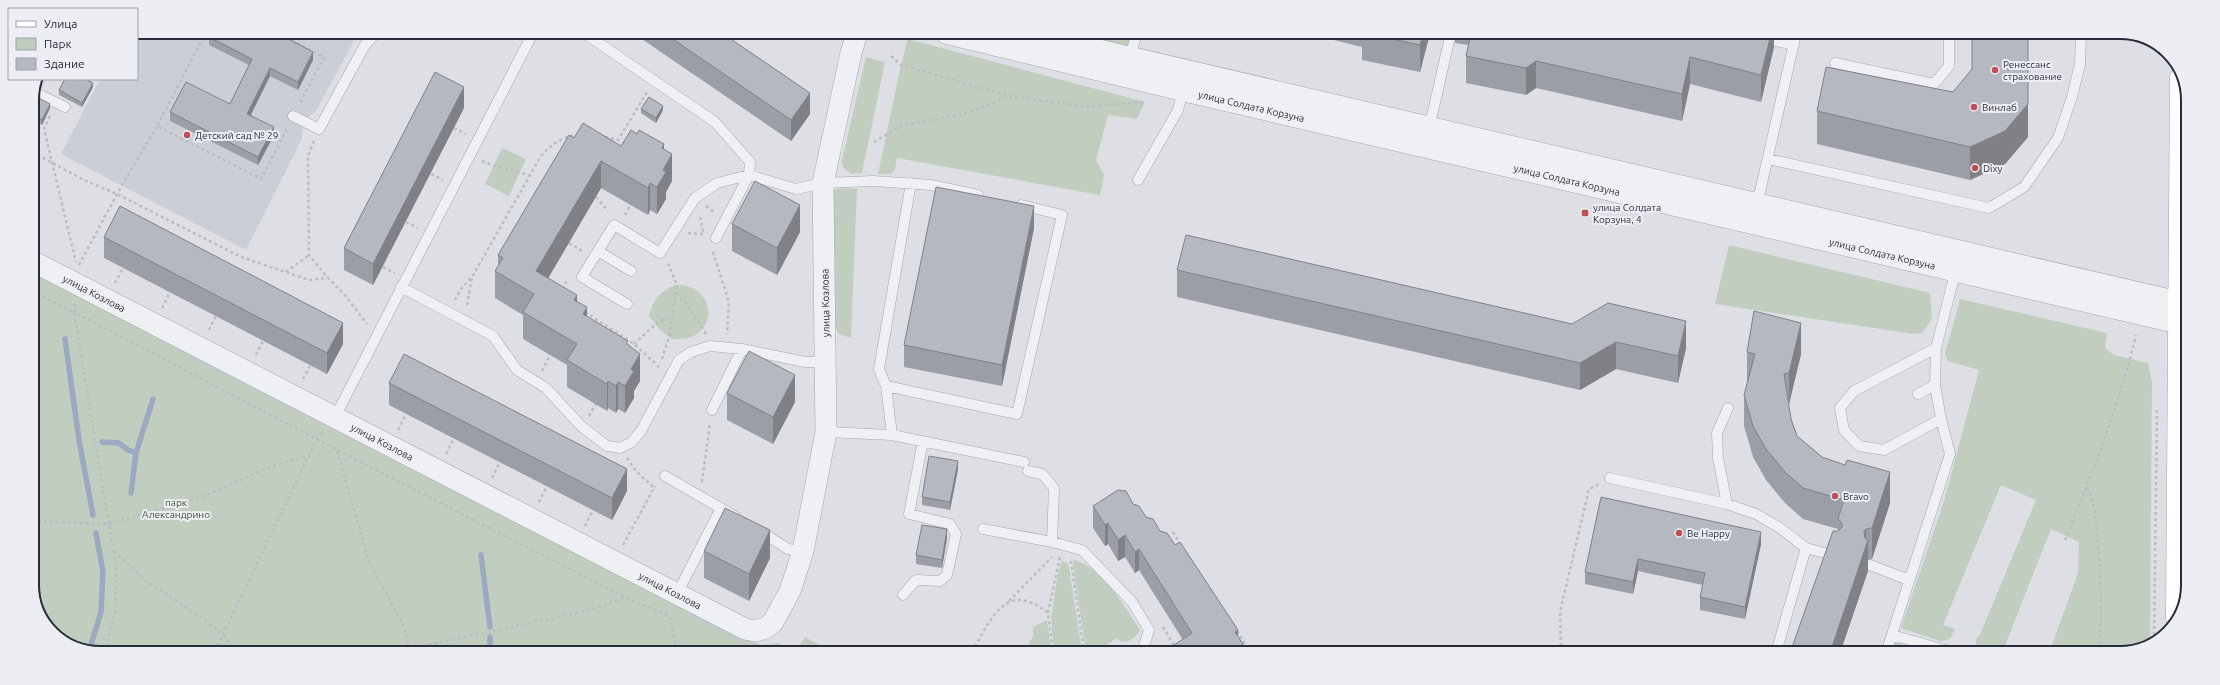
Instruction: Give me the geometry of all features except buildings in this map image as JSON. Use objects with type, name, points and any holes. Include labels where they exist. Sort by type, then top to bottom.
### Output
[{"type":"main road","points":[[2177,606],[2181,415]]},
{"type":"street","name":"улица Козлова","points":[[39,265],[331,422],[745,629],[755,631],[766,628],[773,622],[790,591],[803,551],[826,432],[824,183],[855,39]]},
{"type":"street","name":"улица Солдата Корзуна","points":[[979,39],[1127,67],[2181,314]]},
{"type":"street","name":"улица Солдата Корзуна","points":[[1042,39],[1127,67],[1183,90],[1427,137]]},
{"type":"lane","points":[[293,116],[320,129],[365,45],[371,39]]},
{"type":"lane","points":[[331,422],[377,337],[401,287],[529,39]]},
{"type":"lane","points":[[593,39],[715,122],[750,162],[749,175],[714,243]]},
{"type":"lane","points":[[1127,67],[1134,39]]},
{"type":"lane","points":[[1767,39],[1794,45]]},
{"type":"lane","points":[[1755,214],[1795,39]]},
{"type":"lane","points":[[1835,63],[1934,84],[1949,66],[1949,39]]},
{"type":"lane","points":[[1768,159],[1989,208],[2024,187],[2058,138],[2072,97],[2080,64],[2081,39]]},
{"type":"lane","points":[[1427,137],[1450,41]]},
{"type":"lane","points":[[1138,180],[1178,110],[1183,90]]},
{"type":"lane","points":[[39,95],[60,105]]},
{"type":"lane","points":[[627,304],[582,277],[614,225],[660,253],[695,198],[717,183],[749,175],[796,189],[824,183],[866,180],[931,185],[985,197]]},
{"type":"lane","points":[[892,434],[886,386],[879,369],[911,183]]},
{"type":"lane","points":[[886,386],[1017,414],[1062,215],[1008,202]]},
{"type":"lane","points":[[598,251],[631,271]]},
{"type":"lane","points":[[1888,646],[1950,454],[1941,419],[1935,385],[1936,348],[1957,262]]},
{"type":"lane","points":[[401,287],[493,336],[517,370],[546,388],[581,426],[607,446],[620,448],[632,442],[641,431],[679,360],[691,352],[710,346],[742,349],[805,362],[826,362]]},
{"type":"lane","points":[[1936,348],[1854,391],[1840,408],[1844,430],[1859,446],[1884,450],[1941,419]]},
{"type":"lane","points":[[711,414],[742,349]]},
{"type":"lane","points":[[1918,394],[1935,385]]},
{"type":"lane","points":[[1727,504],[1718,458],[1716,433],[1728,408]]},
{"type":"lane","points":[[826,432],[892,434],[1026,467],[1042,474],[1054,488],[1056,543]]},
{"type":"lane","points":[[903,595],[916,580],[940,581],[947,574],[956,534],[950,524],[909,514],[923,441]]},
{"type":"lane","points":[[665,476],[788,549],[803,551]]},
{"type":"lane","points":[[1610,478],[1727,504],[1756,514],[1780,528],[1806,548],[1836,556]]},
{"type":"lane","points":[[677,594],[721,508]]},
{"type":"lane","points":[[983,529],[1056,543],[1082,550],[1134,604],[1150,630],[1144,646]]},
{"type":"lane","points":[[1778,646],[1806,548]]},
{"type":"lane","points":[[1870,565],[1909,580]]},
{"type":"lane","points":[[1892,635],[1931,646]]},
{"type":"path","points":[[60,105],[44,129],[78,268],[117,194],[158,126],[202,39]]},
{"type":"path","points":[[158,126],[261,179],[324,57],[289,39]]},
{"type":"path","points":[[891,56],[901,66],[1010,96],[1086,107],[1145,102]]},
{"type":"path","points":[[598,136],[618,140],[654,80]]},
{"type":"path","points":[[874,142],[901,126],[964,114],[1010,96]]},
{"type":"path","points":[[320,129],[308,156],[309,255],[328,278],[345,295],[377,337]]},
{"type":"path","points":[[449,313],[460,290],[472,277],[541,156],[554,143],[568,136],[584,133]]},
{"type":"path","points":[[39,156],[84,180],[117,194],[241,257],[309,280],[328,278]]},
{"type":"path","points":[[480,160],[494,167],[519,171],[529,176]]},
{"type":"path","points":[[596,197],[608,211],[614,213]]},
{"type":"path","points":[[702,203],[720,216]]},
{"type":"path","points":[[619,216],[624,218],[630,205]]},
{"type":"path","points":[[604,218],[608,211]]},
{"type":"path","points":[[699,213],[704,234],[714,243],[729,302],[726,339]]},
{"type":"path","points":[[686,233],[704,234]]},
{"type":"path","points":[[569,243],[584,252],[581,258]]},
{"type":"path","points":[[660,253],[668,264],[677,285],[669,337],[660,372]]},
{"type":"path","points":[[286,272],[309,255]]},
{"type":"path","points":[[113,286],[123,268]]},
{"type":"path","points":[[559,295],[570,276]]},
{"type":"path","points":[[469,310],[466,304],[472,277]]},
{"type":"path","points":[[160,311],[170,292]]},
{"type":"path","points":[[675,293],[686,303],[710,339]]},
{"type":"path","points":[[39,294],[337,450],[626,598],[670,616],[676,646]]},
{"type":"path","points":[[584,311],[634,344],[660,368],[672,374]]},
{"type":"path","points":[[74,312],[116,568],[115,612],[106,646]]},
{"type":"path","points":[[206,334],[216,316]]},
{"type":"path","points":[[634,344],[659,321],[672,317]]},
{"type":"path","points":[[2065,540],[2087,486],[2128,368],[2136,335]]},
{"type":"path","points":[[254,359],[263,341]]},
{"type":"path","points":[[301,384],[310,366]]},
{"type":"path","points":[[540,374],[546,377]]},
{"type":"path","points":[[2154,635],[2157,409]]},
{"type":"path","points":[[397,433],[406,414]]},
{"type":"path","points":[[702,486],[711,414]]},
{"type":"path","points":[[218,646],[317,439],[331,422]]},
{"type":"path","points":[[444,457],[454,438]]},
{"type":"path","points":[[337,450],[370,565],[402,622],[408,646]]},
{"type":"path","points":[[39,521],[109,524],[202,497],[274,465],[309,456]]},
{"type":"path","points":[[625,456],[636,471],[654,488]]},
{"type":"path","points":[[490,481],[500,462]]},
{"type":"path","points":[[621,549],[658,479],[665,476]]},
{"type":"path","points":[[1561,646],[1560,612],[1589,489],[1610,478]]},
{"type":"path","points":[[537,506],[547,486]]},
{"type":"path","points":[[2087,486],[2094,500],[2100,574],[2102,613],[2100,646]]},
{"type":"path","points":[[583,529],[593,510]]},
{"type":"path","points":[[1173,532],[1186,552]]},
{"type":"path","points":[[1052,646],[1048,613],[1056,543]]},
{"type":"path","points":[[114,551],[149,583],[199,616],[224,635],[231,646]]},
{"type":"path","points":[[975,646],[992,617],[1000,607],[1008,602],[1052,557]]},
{"type":"path","points":[[1071,561],[1083,646]]},
{"type":"path","points":[[427,646],[586,611],[626,598]]},
{"type":"path","points":[[1008,602],[1019,599],[1028,600],[1037,604],[1048,613]]},
{"type":"path","points":[[1233,625],[1246,646]]},
{"type":"shaded area","name":"Детский сад № 29","points":[[138,39],[355,39],[316,111],[309,116],[303,128],[301,141],[246,250],[61,154],[99,80],[138,80]]},
{"type":"green space","points":[[908,39],[1145,102],[1137,119],[1108,115],[1096,160],[1104,175],[1100,195],[897,158],[895,169],[891,174],[878,174]]},
{"type":"green space","points":[[1080,39],[1131,39],[1129,48]]},
{"type":"green space","points":[[866,57],[885,62],[862,173],[851,174],[843,167],[842,160]]},
{"type":"green space","points":[[502,148],[526,159],[509,196],[485,184]]},
{"type":"green space","points":[[839,188],[857,189],[851,338],[839,334],[835,326],[832,191]]},
{"type":"green space","points":[[1729,245],[1930,293],[1932,319],[1922,333],[1914,334],[1715,304]]},
{"type":"green space","name":"парк Александрино","points":[[39,276],[741,638],[762,645],[780,643],[780,646],[100,646],[84,644],[73,640],[57,628],[47,616],[42,605],[39,589]]},
{"type":"green space","points":[[677,285],[687,286],[696,290],[703,296],[707,304],[708,312],[707,321],[702,329],[694,336],[672,339],[660,330],[649,316],[652,305],[658,296],[666,289]]},
{"type":"green space","points":[[1960,299],[2107,333],[2105,348],[2114,355],[2148,363],[2152,382],[2150,638],[2140,643],[2120,646],[2052,646],[2078,573],[2079,542],[2051,529],[2005,646],[1976,646],[1977,637],[1979,637],[2036,500],[2001,485],[1943,625],[1955,629],[1950,639],[1940,641],[1901,628],[1944,501],[1979,370],[1948,361],[1945,354]]},
{"type":"green space","points":[[1074,560],[1085,564],[1103,579],[1112,589],[1140,630],[1135,637],[1124,642],[1121,642],[1117,638],[1105,646],[1085,646],[1073,566]]},
{"type":"green space","points":[[1062,561],[1068,563],[1081,646],[1053,646],[1051,617],[1058,573]]},
{"type":"green space","points":[[1047,620],[1051,646],[1032,646],[1028,644],[1033,637],[1033,627]]},
{"type":"green space","points":[[805,637],[820,646],[799,646]]},
{"type":"green space","points":[[1895,642],[1906,646],[1894,646]]},
{"type":"waterway","points":[[65,339],[79,440],[93,515]]},
{"type":"waterway","points":[[102,442],[119,443],[128,450],[136,453],[153,399]]},
{"type":"waterway","points":[[131,493],[136,453]]},
{"type":"waterway","points":[[91,645],[101,612],[103,572],[96,533]]},
{"type":"waterway","points":[[481,555],[490,627]]},
{"type":"waterway","points":[[490,637],[490,646]]},
{"type":"place","name":"Ренессанс страхование","points":[[1995,70]]},
{"type":"place","name":"Винлаб","points":[[1974,107]]},
{"type":"place","name":"Детский сад № 29","points":[[187,135]]},
{"type":"place","name":"Dixy","points":[[1975,168]]},
{"type":"place","name":"улица Солдата Корзуна, 4","points":[[1585,213]]},
{"type":"place","name":"Bravo","points":[[1835,496]]},
{"type":"place","name":"Be Happy","points":[[1679,533]]}]
